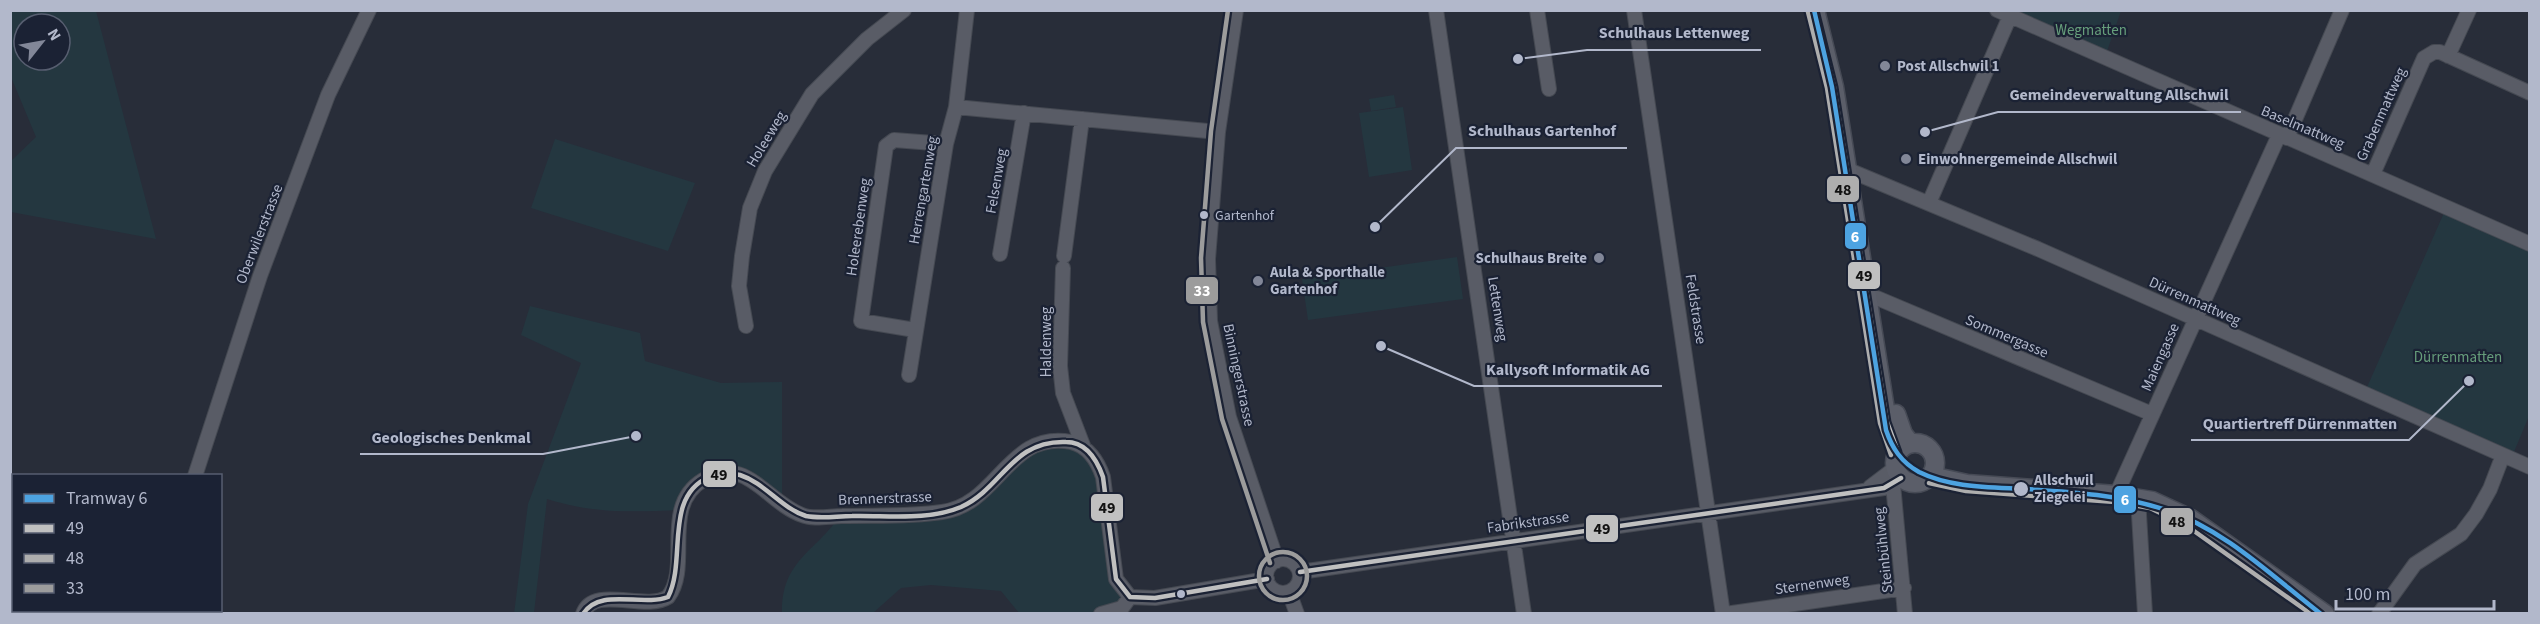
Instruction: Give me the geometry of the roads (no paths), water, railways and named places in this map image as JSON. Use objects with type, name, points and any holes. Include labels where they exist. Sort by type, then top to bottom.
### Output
[{"type":"main road","points":[[1815,10],[1834,87],[1887,422],[1899,465],[1914,484],[1933,470]]},
{"type":"main road","points":[[1899,465],[1921,444],[1930,449],[1933,470]]},
{"type":"main road","points":[[1933,470],[1990,485],[2138,498],[2192,519],[2325,614]]},
{"type":"street","name":"Oberwilerstrasse","points":[[196,474],[260,276],[328,96],[369,10]]},
{"type":"street","name":"Holeeweg","points":[[746,326],[739,286],[742,256],[750,208],[765,171],[812,94],[867,39],[904,10]]},
{"type":"street","name":"Herrengartenweg","points":[[909,375],[946,144],[956,107],[967,10]]},
{"type":"street","name":"Binningerstrasse","points":[[1236,10],[1218,132],[1208,259],[1210,321],[1229,417],[1277,561]]},
{"type":"street","name":"Lettenweg","points":[[1436,10],[1524,614]]},
{"type":"street","points":[[1537,10],[1549,89]]},
{"type":"street","name":"Feldstrasse","points":[[1634,10],[1724,614]]},
{"type":"street","name":"Maiengasse","points":[[2116,495],[2195,319],[2342,10]]},
{"type":"street","points":[[2468,11],[2448,56],[2529,93]]},
{"type":"street","points":[[1929,202],[2004,13]]},
{"type":"street","name":"Baselmattweg","points":[[2004,13],[2529,244]]},
{"type":"street","name":"Grabenmattweg","points":[[2373,174],[2424,58],[2434,52],[2448,56]]},
{"type":"street","points":[[956,107],[1218,132]]},
{"type":"street","name":"Felsenweg","points":[[1000,254],[1024,113]]},
{"type":"street","name":"Haldenweg","points":[[1082,119],[1064,262],[1060,366],[1063,393],[1084,448]]},
{"type":"street","name":"Holeerebenweg","points":[[915,330],[861,321],[886,146],[894,140],[946,144]]},
{"type":"street","name":"Dürrenmattweg","points":[[1846,169],[1929,202],[2529,467]]},
{"type":"street","name":"Sommergasse","points":[[1871,319],[1869,298],[1877,298],[2152,414]]},
{"type":"street","name":"Brennerstrasse","points":[[583,614],[590,603],[602,599],[648,603],[668,597],[674,584],[681,510],[690,491],[704,479],[739,472],[754,480],[782,506],[805,517],[922,515],[946,512],[978,498],[1029,446],[1046,440],[1058,440],[1075,443],[1084,448]]},
{"type":"street","points":[[1084,448],[1098,462],[1103,477],[1116,579],[1130,597],[1155,598],[1267,579]]},
{"type":"street","points":[[2379,614],[2415,564],[2461,534],[2490,489],[2502,455]]},
{"type":"street","name":"Fabrikstrasse","points":[[1300,572],[1868,488],[1899,465]]},
{"type":"street","name":"Steinbühlweg","points":[[1899,465],[1905,614]]},
{"type":"street","points":[[2138,498],[2145,614]]},
{"type":"street","points":[[1288,560],[1300,572],[1299,582],[1289,592],[1275,591],[1267,579],[1269,568],[1277,561],[1288,560]]},
{"type":"street","name":"Sternenweg","points":[[1724,614],[1904,588]]},
{"type":"street","points":[[1289,592],[1298,614]]},
{"type":"street","points":[[1101,614],[1122,608],[1130,597]]},
{"type":"tram line","name":"6","points":[[1814,10],[1832,87],[1886,430],[1894,449],[1902,459],[1919,472],[1958,484],[2097,495],[2166,510],[2187,518],[2228,542],[2321,614]]},
{"type":"place","name":"Schulhaus Lettenweg","points":[[1518,59]]},
{"type":"place","name":"Post Allschwil 1","points":[[1885,66]]},
{"type":"place","name":"Gemeindeverwaltung Allschwil","points":[[1925,132]]},
{"type":"place","name":"Einwohnergemeinde Allschwil","points":[[1906,159]]},
{"type":"place","name":"Gartenhof","points":[[1204,215]]},
{"type":"place","name":"Schulhaus Gartenhof","points":[[1375,227]]},
{"type":"place","name":"Schulhaus Breite","points":[[1599,258]]},
{"type":"place","name":"Aula & Sporthalle Gartenhof","points":[[1258,281]]},
{"type":"place","name":"Kallysoft Informatik AG","points":[[1381,346]]},
{"type":"place","name":"Quartiertreff Dürrenmatten","points":[[2469,381]]},
{"type":"place","name":"Geologisches Denkmal","points":[[636,436]]},
{"type":"place","name":"Allschwil Ziegelei","points":[[2021,489]]},
{"type":"park label","name":"Wegmatten","points":[[2091,30]]},
{"type":"park label","name":"Dürrenmatten","points":[[2458,357]]}]
